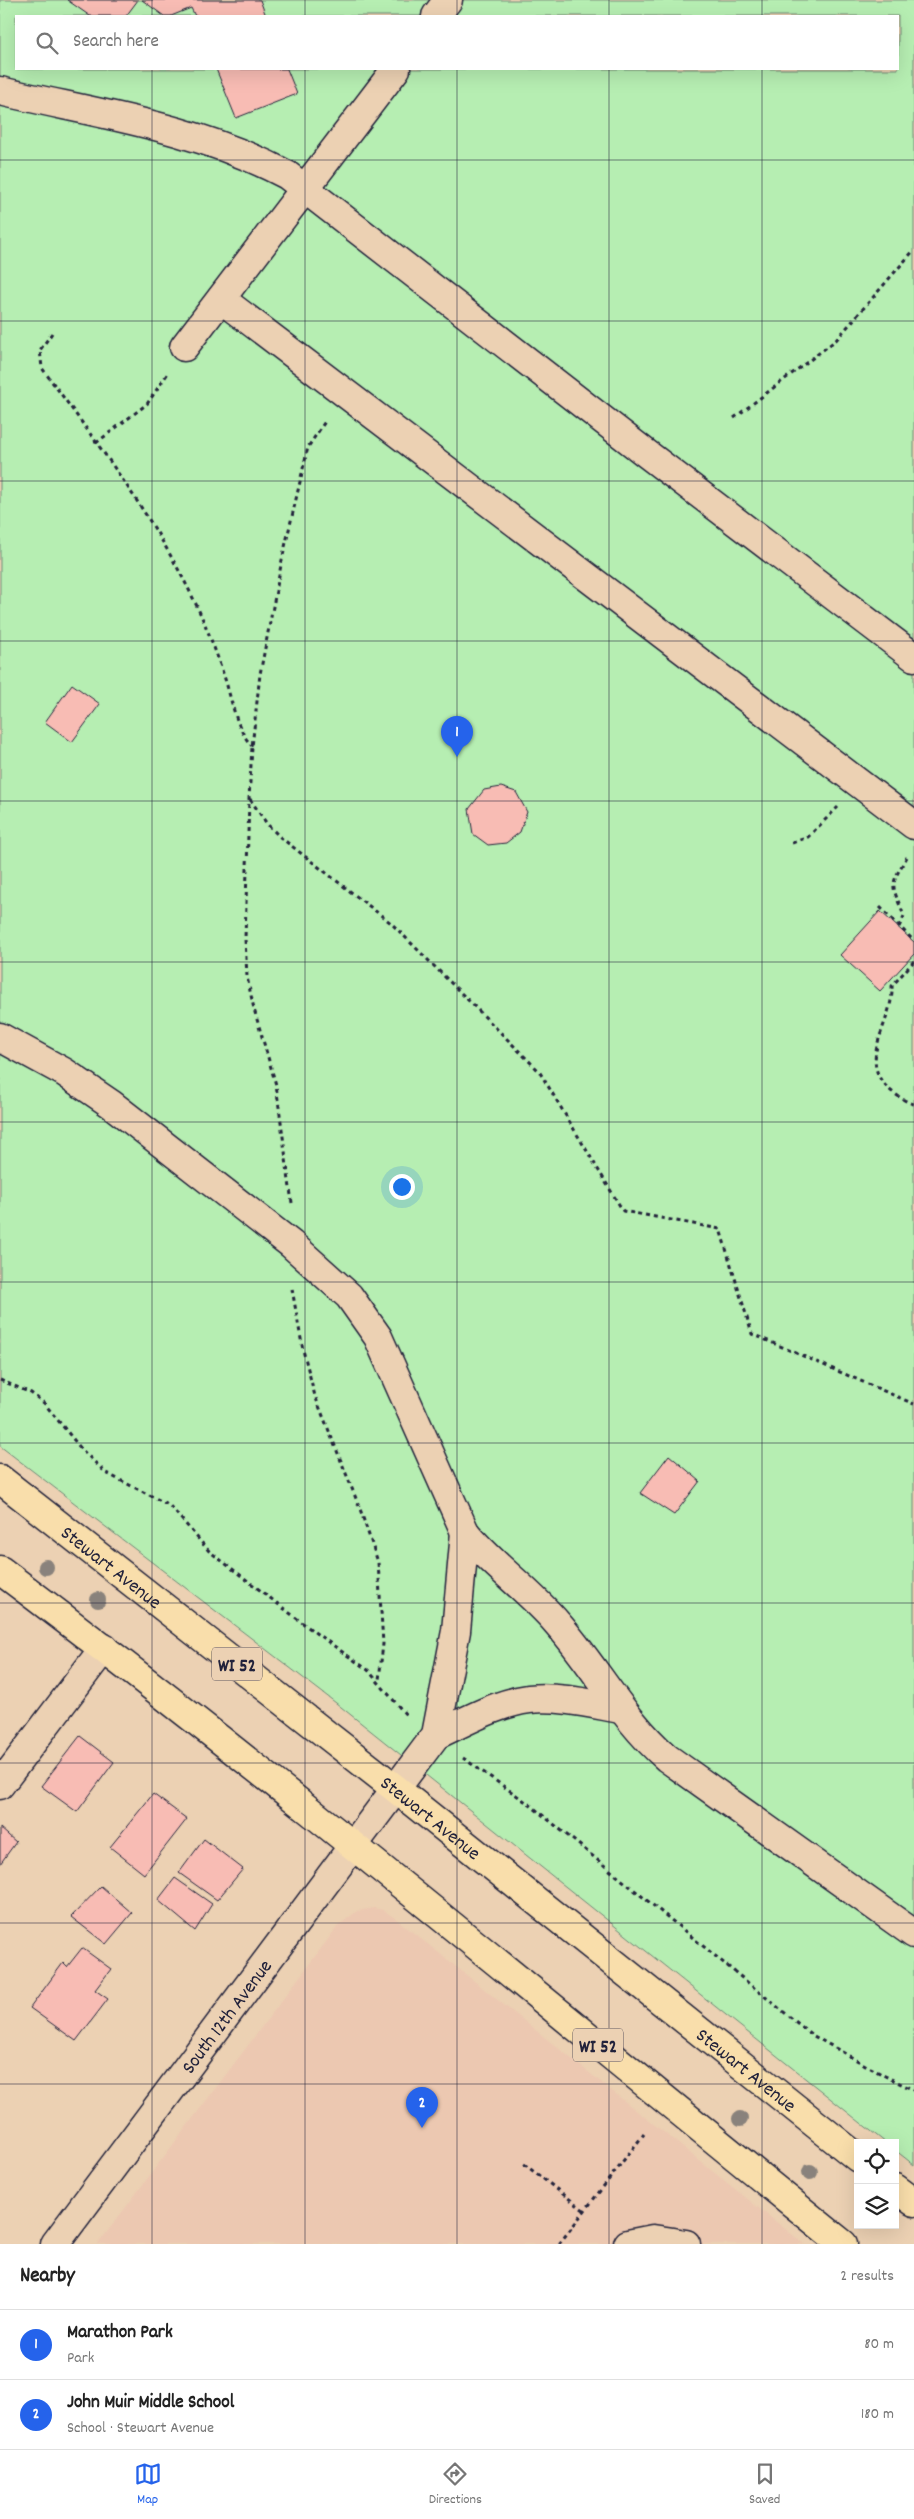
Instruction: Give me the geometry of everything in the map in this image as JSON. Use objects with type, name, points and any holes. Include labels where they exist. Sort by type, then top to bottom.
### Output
[{"type":"main road","name":"Stewart Avenue","points":[[0,1479],[396,1789],[854,2155]]},
{"type":"main road","name":"WI 52","points":[[0,1570],[104,1648],[354,1846],[843,2244]]},
{"type":"main road","points":[[899,2191],[914,2202]]},
{"type":"street","points":[[437,15],[448,0]]},
{"type":"street","points":[[184,347],[395,70]]},
{"type":"street","points":[[0,91],[177,130],[258,160],[287,174],[648,454],[914,657]]},
{"type":"street","points":[[221,299],[914,825]]},
{"type":"street","points":[[0,1037],[76,1079],[291,1244],[349,1296],[371,1324],[465,1532],[484,1554],[556,1622],[642,1734],[667,1758],[914,1934]]},
{"type":"street","points":[[436,1735],[456,1630],[465,1532]]},
{"type":"street","points":[[0,1785],[104,1648]]},
{"type":"street","points":[[436,1735],[505,1705],[530,1699],[555,1699],[621,1709]]},
{"type":"street","name":"South 12th Avenue","points":[[56,2244],[436,1735]]},
{"type":"street","points":[[628,2244],[653,2239],[686,2244]]},
{"type":"path","points":[[734,418],[836,340],[914,250]]},
{"type":"path","points":[[52,333],[40,350],[42,368],[160,537],[191,594],[213,646],[240,728],[252,747]]},
{"type":"path","points":[[96,443],[147,404],[184,347]]},
{"type":"path","points":[[346,394],[313,437],[304,457],[265,646],[252,747],[245,939],[247,977],[282,1111],[291,1187],[290,1271],[294,1302],[315,1396],[359,1506],[378,1562],[383,1644],[379,1680]]},
{"type":"path","points":[[792,843],[815,830],[858,783]]},
{"type":"path","points":[[249,799],[266,824],[390,923],[539,1071],[623,1211],[720,1229],[752,1334],[914,1404]]},
{"type":"path","points":[[900,927],[904,916],[893,887],[895,877],[909,854]]},
{"type":"path","points":[[880,908],[914,941]]},
{"type":"path","points":[[914,961],[892,986],[892,1004],[876,1050],[874,1064],[882,1084],[902,1100],[914,1104]]},
{"type":"path","points":[[0,1380],[37,1397],[98,1466],[169,1505],[209,1552],[379,1680],[393,1702],[403,1712]]},
{"type":"path","points":[[465,1759],[529,1804],[812,2035],[914,2090]]},
{"type":"path","points":[[559,2244],[644,2134]]},
{"type":"path","points":[[524,2164],[585,2211]]},
{"type":"shaded area","points":[[374,1908],[383,1910],[395,1918],[804,2244],[98,2244],[338,1926],[357,1911]]},
{"type":"green space","points":[[0,0],[914,0],[914,2165],[899,2153],[899,2139],[881,2139],[336,1703],[0,1446]]},
{"type":"building","points":[[67,0],[138,0],[127,15],[89,15]]},
{"type":"building","points":[[142,0],[260,0],[266,15],[194,15],[191,8],[174,15],[163,15]]},
{"type":"building","points":[[216,70],[287,70],[297,94],[236,118]]},
{"type":"building","points":[[72,684],[100,704],[72,742],[45,722]]},
{"type":"building","points":[[501,787],[516,792],[527,812],[520,832],[506,843],[488,845],[473,834],[469,809],[484,790]]},
{"type":"building","points":[[880,911],[914,942],[914,954],[880,991],[840,955]]},
{"type":"building","points":[[669,1455],[700,1481],[674,1515],[640,1493]]},
{"type":"building","points":[[80,1736],[114,1762],[77,1812],[41,1786]]},
{"type":"building","points":[[153,1794],[187,1819],[144,1874],[110,1847]]},
{"type":"building","points":[[0,1828],[16,1842],[0,1864]]},
{"type":"building","points":[[204,1839],[243,1869],[217,1900],[179,1873]]},
{"type":"building","points":[[175,1878],[212,1904],[195,1931],[158,1900]]},
{"type":"building","points":[[101,1886],[132,1913],[106,1944],[71,1917]]},
{"type":"building","points":[[82,1948],[111,1969],[95,1990],[108,1999],[76,2041],[30,2008],[63,1963],[67,1967]]},
{"type":"place","name":"Marathon Park","points":[[457,757]]},
{"type":"place","name":"John Muir Middle School","points":[[422,2128]]}]
